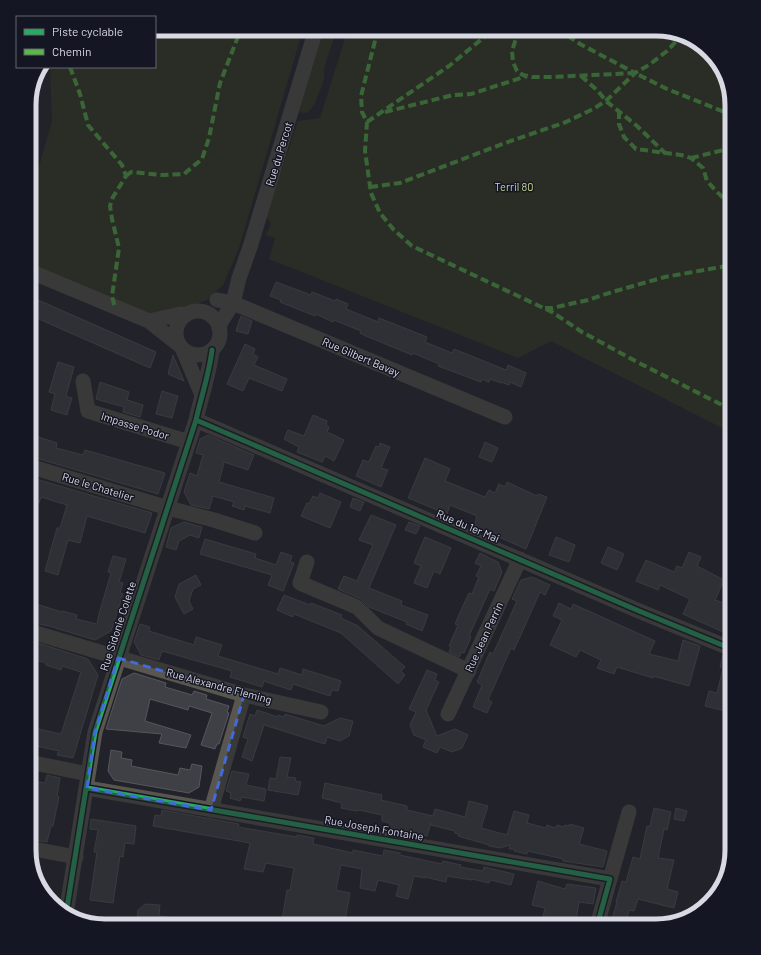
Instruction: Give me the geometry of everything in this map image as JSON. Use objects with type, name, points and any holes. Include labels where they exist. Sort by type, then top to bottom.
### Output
[{"type":"street","name":"Rue du Percot","points":[[219,328],[233,303],[239,278],[250,247],[314,36]]},
{"type":"street","points":[[36,274],[149,321],[190,354],[198,356],[212,350],[217,344],[220,336],[216,321],[205,312],[181,314],[149,321]]},
{"type":"street","name":"Rue du Percot","points":[[192,313],[217,300],[239,278]]},
{"type":"street","name":"Rue Gilbert Bavay","points":[[217,300],[233,303],[505,417]]},
{"type":"street","points":[[192,313],[180,319],[177,325],[176,338],[202,395]]},
{"type":"street","name":"Rue Sidonie Colette","points":[[67,907],[95,732],[196,420],[202,395],[206,386],[212,350]]},
{"type":"street","name":"Impasse Podor","points":[[83,381],[88,411],[189,442]]},
{"type":"street","name":"Rue du 1er Mai","points":[[196,420],[725,646]]},
{"type":"street","name":"Rue le Chatelier","points":[[36,468],[254,533]]},
{"type":"street","name":"Rue Jean Perrin","points":[[448,714],[520,559]]},
{"type":"street","points":[[307,562],[300,582],[357,607],[378,628],[469,671]]},
{"type":"street","name":"Rue Alexandre Fleming","points":[[36,633],[244,695],[321,712]]},
{"type":"street","points":[[211,810],[244,695]]},
{"type":"street","name":"Rue Joseph Fontaine","points":[[36,764],[88,781],[211,810],[610,879]]},
{"type":"street","points":[[599,919],[629,812]]},
{"type":"street","points":[[36,849],[76,857]]},
{"type":"highlighted area","points":[[118,658],[244,695],[211,810],[87,788],[95,732]]},
{"type":"green space","points":[[156,36],[301,36],[239,248],[223,285],[207,300],[183,309],[151,317],[36,267],[36,177],[52,121],[50,68],[156,68]]},
{"type":"green space","points":[[321,36],[335,36],[324,68],[324,80],[314,105],[308,112],[302,113],[298,109]]},
{"type":"green space","name":"Terril 80","points":[[346,36],[661,36],[682,41],[698,50],[705,56],[718,74],[725,105],[725,429],[551,341],[518,358],[269,259],[275,238],[266,235],[271,224],[266,216],[298,121],[320,118]]},
{"type":"building","points":[[276,282],[311,295],[312,292],[335,301],[336,299],[348,304],[346,309],[378,322],[379,318],[427,337],[425,342],[452,353],[454,349],[506,370],[508,365],[526,373],[521,387],[510,382],[509,385],[490,379],[489,382],[482,379],[481,382],[438,366],[439,364],[413,353],[412,355],[366,336],[360,333],[361,331],[334,320],[333,322],[316,314],[315,316],[280,302],[281,300],[270,296]]},
{"type":"building","points":[[36,299],[156,352],[150,368],[36,318]]},
{"type":"building","points":[[241,316],[252,321],[248,334],[236,331]]},
{"type":"building","points":[[245,344],[255,349],[253,354],[258,357],[254,365],[287,379],[282,391],[249,378],[243,391],[227,384]]},
{"type":"building","points":[[173,355],[184,381],[168,374]]},
{"type":"building","points":[[58,362],[74,367],[66,396],[72,398],[67,415],[51,410],[55,394],[49,392]]},
{"type":"building","points":[[100,382],[129,392],[127,400],[143,405],[140,417],[123,412],[124,407],[96,399]]},
{"type":"building","points":[[162,391],[178,396],[172,418],[156,414]]},
{"type":"building","points":[[313,415],[327,421],[326,425],[329,427],[327,432],[344,440],[334,461],[325,456],[322,462],[297,452],[299,447],[284,439],[288,430],[304,436]]},
{"type":"building","points":[[208,435],[254,455],[248,470],[224,462],[219,482],[274,498],[270,513],[245,506],[244,510],[232,506],[234,502],[213,496],[209,509],[191,505],[184,492],[190,473],[197,476],[203,455],[196,453],[200,439]]},
{"type":"building","points":[[36,436],[57,443],[56,448],[83,455],[85,450],[165,473],[158,494],[36,458]]},
{"type":"building","points":[[485,442],[498,448],[492,462],[479,457]]},
{"type":"building","points":[[380,443],[390,447],[381,468],[388,470],[381,487],[356,476],[363,460],[369,462],[376,446],[379,447]]},
{"type":"building","points":[[425,458],[450,469],[445,481],[485,497],[489,490],[495,493],[499,484],[505,487],[507,482],[537,496],[538,494],[547,497],[526,549],[474,526],[477,516],[450,505],[447,514],[408,498]]},
{"type":"building","points":[[36,479],[152,513],[145,533],[87,516],[80,543],[68,540],[58,575],[45,571],[57,528],[60,528],[67,505],[41,497],[39,503],[36,502]]},
{"type":"building","points":[[320,493],[341,502],[330,528],[301,516],[307,503],[309,504],[313,496],[318,498]]},
{"type":"building","points":[[353,498],[364,502],[360,511],[350,507]]},
{"type":"building","points":[[371,515],[396,525],[369,588],[402,601],[401,605],[428,615],[422,631],[406,624],[407,622],[369,607],[361,599],[338,589],[344,576],[357,581],[373,545],[359,540]]},
{"type":"building","points":[[184,522],[202,527],[199,538],[190,535],[179,541],[176,550],[166,547],[171,528]]},
{"type":"building","points":[[409,522],[420,526],[416,534],[405,530]]},
{"type":"building","points":[[425,537],[451,548],[440,574],[434,571],[427,588],[414,583],[421,566],[414,563]]},
{"type":"building","points":[[556,537],[575,545],[569,562],[549,555]]},
{"type":"building","points":[[205,539],[256,554],[255,558],[276,565],[281,552],[292,556],[290,562],[294,563],[283,591],[268,585],[272,575],[200,554]]},
{"type":"building","points":[[608,547],[624,554],[617,570],[601,563]]},
{"type":"building","points":[[689,552],[701,557],[697,566],[724,580],[715,600],[725,604],[725,633],[683,614],[690,599],[660,585],[658,590],[636,581],[646,560],[674,572],[677,566],[682,568]]},
{"type":"building","points":[[480,553],[498,562],[502,572],[494,591],[490,589],[469,636],[471,637],[464,653],[462,652],[459,657],[449,652],[451,647],[449,646],[458,625],[455,624],[469,593],[472,594],[479,577],[476,576],[481,566],[475,563]]},
{"type":"building","points":[[113,556],[126,559],[119,582],[123,583],[120,593],[123,594],[111,631],[95,640],[36,623],[36,604],[77,615],[76,619],[97,624],[111,573],[108,572]]},
{"type":"building","points":[[196,575],[201,585],[193,589],[189,601],[193,609],[184,614],[175,597],[179,584]]},
{"type":"building","points":[[532,577],[550,585],[545,595],[540,592],[514,650],[511,648],[488,700],[492,702],[487,713],[473,707],[482,685],[477,682],[490,652],[493,654],[517,601],[512,599],[521,580]]},
{"type":"building","points":[[284,595],[310,605],[311,603],[342,615],[341,618],[358,626],[405,667],[401,671],[405,675],[398,684],[341,633],[294,614],[293,617],[277,610]]},
{"type":"building","points":[[559,603],[571,609],[573,604],[655,641],[649,654],[678,661],[683,640],[700,646],[689,686],[653,676],[653,678],[617,667],[614,674],[597,668],[601,660],[580,650],[576,657],[550,645],[562,620],[553,616]]},
{"type":"building","points":[[140,624],[150,627],[149,631],[194,645],[196,637],[222,645],[218,656],[278,674],[280,668],[302,675],[303,669],[341,681],[338,691],[332,690],[330,696],[293,684],[291,690],[264,681],[262,687],[230,677],[232,671],[162,651],[159,660],[141,655],[134,642]]},
{"type":"building","points":[[36,642],[88,659],[98,675],[73,758],[57,755],[59,751],[36,746],[36,729],[61,734],[81,672],[62,666],[61,670],[46,665],[46,663],[36,660]]},
{"type":"building","points":[[723,655],[725,656],[725,711],[705,706],[709,691],[717,693],[723,668],[720,667]]},
{"type":"building","points":[[427,670],[437,674],[435,680],[439,682],[426,710],[437,736],[455,729],[468,735],[462,748],[452,752],[440,747],[437,753],[423,747],[426,740],[414,735],[410,725],[416,712],[409,709]]},
{"type":"building","points":[[134,673],[166,683],[165,687],[192,695],[194,691],[207,695],[206,699],[229,706],[227,712],[229,713],[219,744],[217,744],[215,749],[201,745],[212,713],[189,706],[188,710],[150,699],[145,721],[191,735],[186,748],[159,743],[162,734],[106,729],[122,679]]},
{"type":"building","points":[[257,710],[278,717],[278,715],[284,717],[285,714],[324,726],[340,718],[353,721],[349,736],[340,741],[327,737],[325,744],[264,725],[252,761],[242,757],[248,739],[243,737],[250,714],[255,716]]},
{"type":"building","points":[[111,750],[122,752],[121,758],[132,760],[131,766],[178,775],[180,768],[190,770],[192,764],[202,766],[199,787],[189,793],[114,780],[108,771]]},
{"type":"building","points":[[280,757],[291,758],[287,777],[296,778],[295,781],[301,782],[298,795],[268,790],[270,778],[276,779]]},
{"type":"building","points":[[232,771],[249,774],[246,785],[266,789],[264,801],[242,797],[240,801],[230,798],[231,793],[226,791]]},
{"type":"building","points":[[47,775],[60,778],[57,796],[59,797],[53,826],[51,826],[47,842],[36,840],[36,781],[45,783]]},
{"type":"building","points":[[325,783],[382,795],[381,800],[407,806],[407,810],[433,816],[435,809],[465,817],[469,801],[488,806],[481,828],[507,835],[514,811],[529,815],[527,823],[546,828],[547,825],[556,828],[557,825],[564,827],[565,825],[569,826],[570,824],[584,828],[579,844],[607,851],[603,867],[563,861],[563,859],[528,851],[527,854],[514,851],[514,849],[509,849],[510,845],[500,848],[489,846],[458,836],[459,834],[455,833],[455,831],[431,825],[431,823],[427,836],[389,828],[390,823],[382,821],[382,815],[341,808],[342,803],[322,798]]},
{"type":"building","points":[[654,808],[671,812],[667,830],[664,829],[658,858],[674,860],[667,889],[678,892],[674,908],[638,899],[634,911],[629,910],[627,919],[612,919],[622,881],[626,882],[633,857],[640,859],[647,826],[650,826]]},
{"type":"building","points":[[676,808],[687,811],[684,821],[674,819]]},
{"type":"building","points":[[162,810],[239,824],[238,827],[297,837],[297,835],[314,838],[313,844],[353,853],[353,850],[383,856],[384,850],[442,864],[443,861],[461,865],[460,867],[483,871],[484,867],[514,874],[511,885],[490,880],[489,883],[447,876],[446,882],[414,876],[408,899],[396,896],[399,885],[378,880],[375,891],[360,888],[362,869],[341,865],[336,890],[350,893],[345,919],[282,919],[287,890],[290,890],[294,868],[266,863],[263,872],[244,869],[250,843],[153,826],[155,815],[161,816]]},
{"type":"building","points":[[91,819],[136,826],[134,844],[125,843],[123,857],[120,856],[113,903],[90,900],[97,852],[94,852],[98,830],[90,829]]},
{"type":"building","points":[[538,881],[565,889],[567,884],[596,888],[593,904],[579,902],[576,919],[549,919],[543,916],[545,908],[532,905]]},
{"type":"building","points":[[145,904],[160,905],[159,916],[184,919],[137,919],[138,910]]},
{"type":"marked path","points":[[126,176],[131,172],[161,175],[184,174],[202,159],[209,138],[220,83],[238,36]]},
{"type":"marked path","points":[[376,36],[361,96],[362,112],[367,122],[365,151],[371,193],[380,213],[394,230],[412,246],[552,312],[582,332],[637,362],[725,406]]},
{"type":"marked path","points":[[367,122],[449,66],[485,36]]},
{"type":"marked path","points":[[517,36],[512,51],[513,62],[517,71],[523,75],[532,77],[552,77],[635,73],[667,89],[725,112]]},
{"type":"marked path","points":[[568,36],[580,44],[635,73]]},
{"type":"marked path","points":[[370,187],[400,183],[505,143],[566,122],[595,108],[608,99],[635,73],[649,65],[667,51],[678,39]]},
{"type":"marked path","points":[[70,68],[80,94],[88,125],[122,165],[126,176],[113,197],[110,206],[119,248],[112,296],[115,308]]},
{"type":"marked path","points":[[385,112],[453,95],[471,94],[527,76]]},
{"type":"marked path","points":[[581,76],[598,91],[606,101],[637,126],[666,154]]},
{"type":"marked path","points":[[619,111],[619,124],[624,137],[636,149],[681,155],[691,158],[703,168],[707,181],[725,199]]},
{"type":"marked path","points":[[691,158],[725,150]]},
{"type":"marked path","points":[[545,308],[552,308],[588,300],[665,277],[725,266]]},
{"type":"cycle path","points":[[67,907],[95,732],[196,420],[212,350]]},
{"type":"cycle path","points":[[196,420],[639,611],[725,646]]},
{"type":"cycle path","points":[[87,788],[610,879],[599,919]]}]
